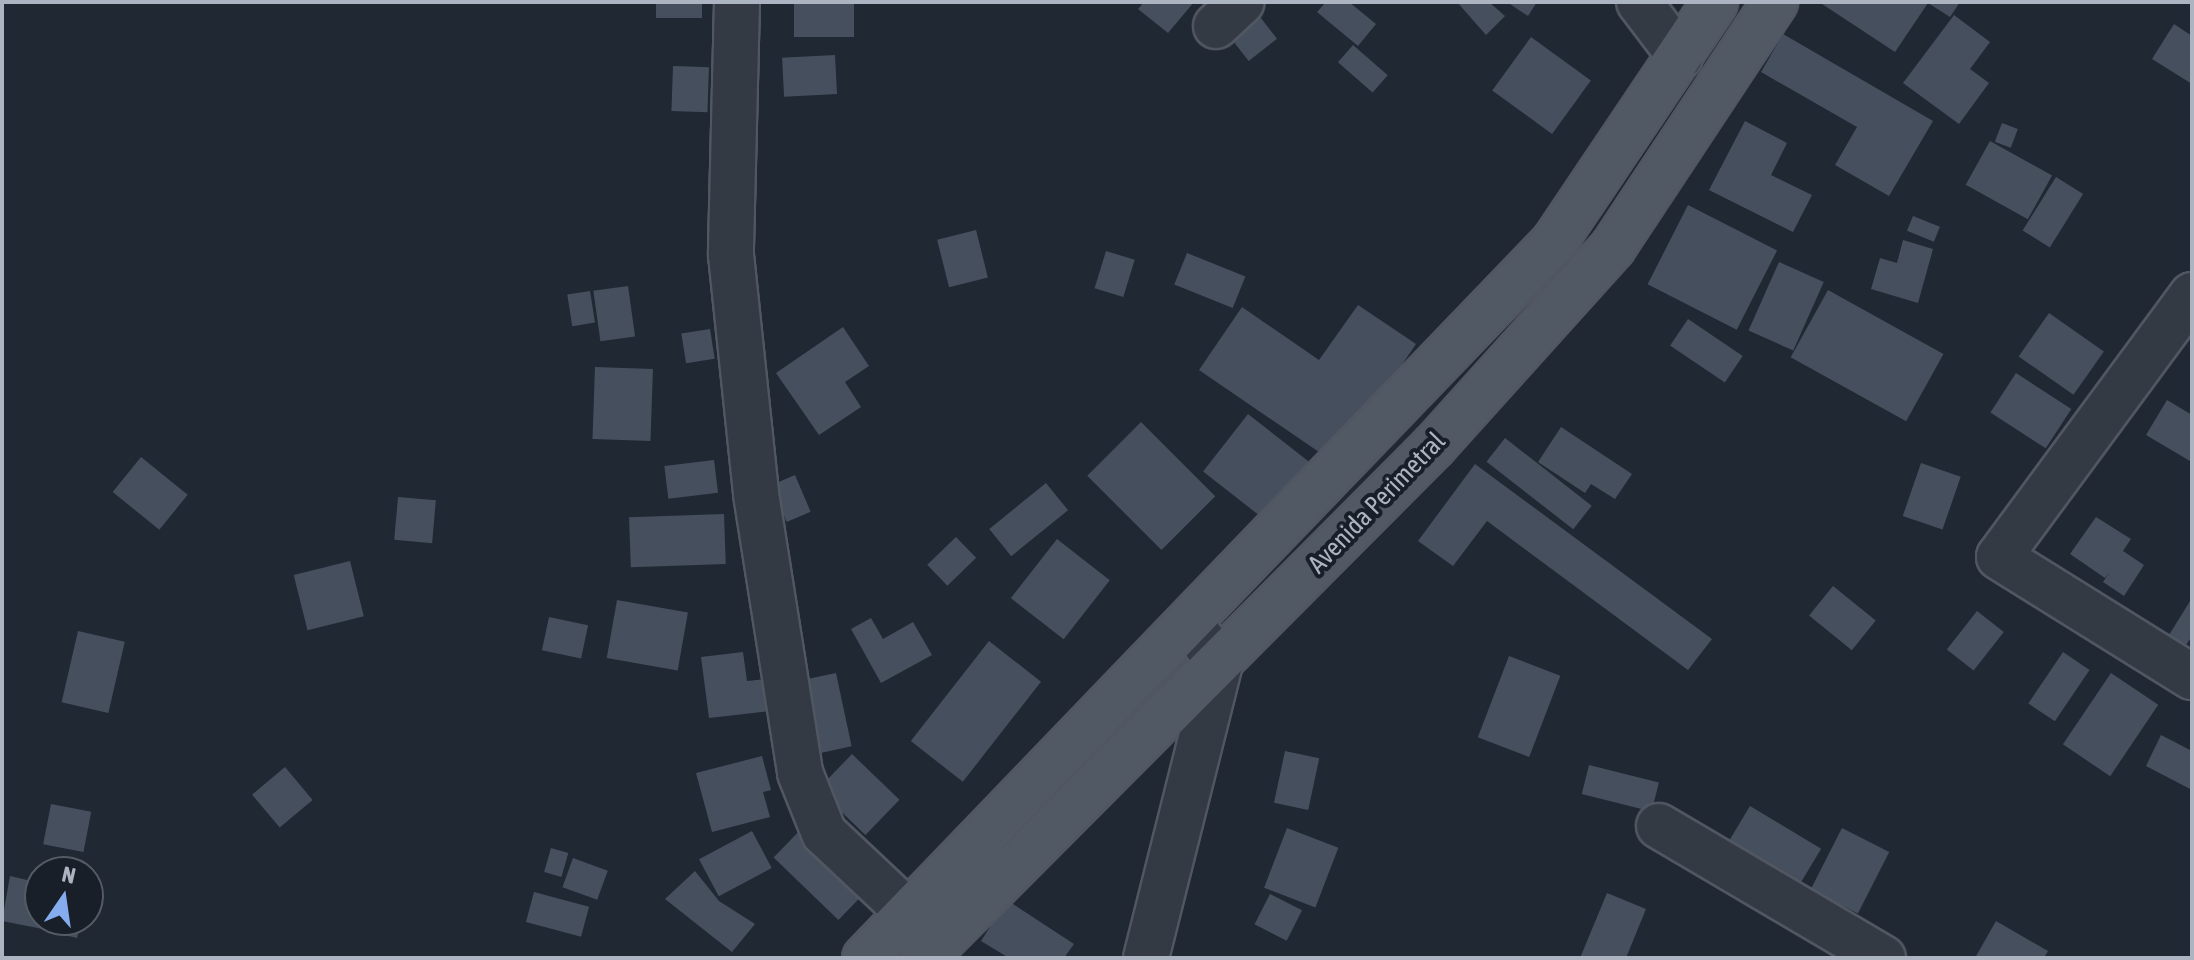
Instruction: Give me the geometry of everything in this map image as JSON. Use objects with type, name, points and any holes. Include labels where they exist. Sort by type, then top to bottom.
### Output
[{"type":"main road","name":"Avenida Perimetral","points":[[865,958],[1554,242],[1715,2]]},
{"type":"main road","name":"Avenida Perimetral","points":[[924,958],[1434,446],[1613,247],[1775,2]]},
{"type":"street","points":[[737,2],[731,255],[756,494],[800,773],[824,833],[910,914]]},
{"type":"street","points":[[1639,2],[1680,56]]},
{"type":"street","points":[[2192,295],[2177,348],[1999,557],[2192,677]]},
{"type":"street","points":[[1146,958],[1220,664],[1190,623]]},
{"type":"street","points":[[1659,826],[1883,958]]},
{"type":"building","points":[[656,2],[702,2],[702,18],[656,18]]},
{"type":"building","points":[[794,2],[854,2],[854,37],[794,37]]},
{"type":"building","points":[[1144,2],[1194,2],[1168,33],[1138,9]]},
{"type":"building","points":[[1326,2],[1349,2],[1376,24],[1358,46],[1317,12]]},
{"type":"building","points":[[1457,2],[1489,2],[1505,16],[1486,35]]},
{"type":"building","points":[[1507,2],[1537,2],[1528,16]]},
{"type":"building","points":[[1819,2],[1960,2],[1950,17],[1928,3],[1895,52]]},
{"type":"building","points":[[1253,8],[1277,39],[1249,61],[1225,30]]},
{"type":"building","points":[[1954,15],[1990,42],[1970,69],[1989,83],[1959,124],[1903,83]]},
{"type":"building","points":[[2174,24],[2192,36],[2192,84],[2152,59]]},
{"type":"building","points":[[1783,34],[1933,121],[1889,196],[1835,165],[1857,127],[1761,72]]},
{"type":"building","points":[[1531,37],[1591,80],[1552,134],[1492,90]]},
{"type":"building","points":[[1353,45],[1388,75],[1373,93],[1338,62]]},
{"type":"building","points":[[835,55],[837,94],[784,97],[782,58]]},
{"type":"building","points":[[673,66],[709,67],[707,112],[671,111]]},
{"type":"building","points":[[1745,121],[1787,143],[1771,175],[1812,195],[1793,232],[1709,190]]},
{"type":"building","points":[[2002,123],[2018,129],[2011,148],[1995,142]]},
{"type":"building","points":[[1990,141],[2052,175],[2028,219],[1966,185]]},
{"type":"building","points":[[2056,177],[2083,194],[2050,247],[2023,230]]},
{"type":"building","points":[[1688,205],[1777,250],[1737,330],[1648,284]]},
{"type":"building","points":[[1913,216],[1940,227],[1934,242],[1907,231]]},
{"type":"building","points":[[976,230],[988,278],[949,287],[937,240]]},
{"type":"building","points":[[1903,240],[1933,249],[1918,303],[1871,289],[1880,258],[1897,263]]},
{"type":"building","points":[[1106,251],[1135,260],[1123,297],[1095,288]]},
{"type":"building","points":[[1187,253],[1245,277],[1233,308],[1174,285]]},
{"type":"building","points":[[1779,262],[1824,282],[1793,350],[1748,331]]},
{"type":"building","points":[[628,286],[635,337],[600,341],[593,291]]},
{"type":"building","points":[[1828,290],[1943,354],[1906,421],[1791,357]]},
{"type":"building","points":[[590,291],[595,323],[572,326],[567,295]]},
{"type":"building","points":[[1358,305],[1416,344],[1335,463],[1199,370],[1242,307],[1319,360]]},
{"type":"building","points":[[2049,313],[2104,351],[2073,395],[2019,356]]},
{"type":"building","points":[[1688,319],[1743,356],[1725,382],[1670,346]]},
{"type":"building","points":[[843,327],[869,366],[845,382],[861,407],[819,435],[776,373]]},
{"type":"building","points":[[710,329],[715,359],[686,363],[681,334]]},
{"type":"building","points":[[595,367],[653,369],[650,441],[592,439]]},
{"type":"building","points":[[2016,373],[2071,409],[2046,448],[1990,412]]},
{"type":"building","points":[[2167,400],[2192,415],[2190,461],[2146,435]]},
{"type":"building","points":[[1248,414],[1316,467],[1271,524],[1203,472]]},
{"type":"building","points":[[1141,422],[1215,496],[1162,550],[1087,476]]},
{"type":"building","points":[[1561,427],[1632,474],[1615,499],[1591,484],[1585,493],[1538,462]]},
{"type":"building","points":[[1505,438],[1592,506],[1573,529],[1487,462]]},
{"type":"building","points":[[141,457],[188,495],[159,530],[113,492]]},
{"type":"building","points":[[714,460],[718,493],[668,499],[664,466]]},
{"type":"building","points":[[1921,463],[1961,477],[1942,530],[1903,516]]},
{"type":"building","points":[[1475,464],[1712,639],[1688,670],[1487,521],[1453,566],[1418,541]]},
{"type":"building","points":[[795,475],[811,512],[787,522],[771,485]]},
{"type":"building","points":[[1046,483],[1068,510],[1011,556],[989,529]]},
{"type":"building","points":[[398,497],[436,500],[432,543],[394,540]]},
{"type":"building","points":[[724,514],[726,564],[631,567],[629,517]]},
{"type":"building","points":[[2096,517],[2131,539],[2123,551],[2144,565],[2124,596],[2103,582],[2110,572],[2105,578],[2070,554]]},
{"type":"building","points":[[956,537],[976,558],[947,586],[927,565]]},
{"type":"building","points":[[1057,539],[1110,580],[1064,639],[1011,598]]},
{"type":"building","points":[[350,561],[364,616],[308,630],[294,575]]},
{"type":"building","points":[[1833,586],[1876,621],[1852,650],[1809,616]]},
{"type":"building","points":[[2192,598],[2192,636],[2186,645],[2169,635]]},
{"type":"building","points":[[617,600],[688,613],[678,671],[607,658]]},
{"type":"building","points":[[1977,611],[2004,632],[1974,671],[1947,650]]},
{"type":"building","points":[[549,617],[588,625],[581,659],[542,650]]},
{"type":"building","points":[[871,618],[883,639],[913,622],[932,655],[881,683],[851,629]]},
{"type":"building","points":[[78,631],[125,642],[108,713],[62,702]]},
{"type":"building","points":[[989,641],[1041,682],[963,782],[911,741]]},
{"type":"building","points":[[743,652],[747,681],[766,679],[770,711],[709,718],[701,657]]},
{"type":"building","points":[[2063,652],[2090,670],[2055,721],[2028,703]]},
{"type":"building","points":[[1509,656],[1560,676],[1529,757],[1478,737]]},
{"type":"building","points":[[836,673],[852,746],[812,755],[797,681]]},
{"type":"building","points":[[2111,673],[2158,705],[2110,776],[2063,744]]},
{"type":"building","points":[[2161,735],[2192,751],[2192,790],[2146,766]]},
{"type":"building","points":[[1285,751],[1319,758],[1308,810],[1274,803]]},
{"type":"building","points":[[852,754],[899,800],[865,835],[818,789]]},
{"type":"building","points":[[762,756],[771,790],[763,792],[770,817],[712,832],[696,773]]},
{"type":"building","points":[[1589,765],[1659,782],[1652,812],[1582,794]]},
{"type":"building","points":[[285,767],[313,800],[280,828],[252,795]]},
{"type":"building","points":[[51,804],[91,812],[83,852],[43,844]]},
{"type":"building","points":[[1750,806],[1821,849],[1793,895],[1722,852]]},
{"type":"building","points":[[807,823],[872,886],[838,920],[774,858]]},
{"type":"building","points":[[1287,828],[1338,848],[1315,907],[1264,888]]},
{"type":"building","points":[[1842,828],[1889,852],[1858,914],[1811,889]]},
{"type":"building","points":[[752,831],[772,868],[719,896],[699,859]]},
{"type":"building","points":[[551,848],[568,853],[561,877],[544,872]]},
{"type":"building","points":[[573,858],[608,871],[597,900],[562,887]]},
{"type":"building","points":[[695,871],[719,901],[755,924],[732,952],[665,899]]},
{"type":"building","points":[[10,876],[24,879],[24,925],[2,921]]},
{"type":"building","points":[[534,892],[589,907],[581,937],[526,922]]},
{"type":"building","points":[[1607,893],[1646,909],[1626,958],[1580,958]]},
{"type":"building","points":[[1270,894],[1302,910],[1287,941],[1255,924]]},
{"type":"building","points":[[1007,900],[1074,944],[1064,958],[1009,958],[981,941]]},
{"type":"building","points":[[1996,921],[2048,951],[2044,958],[1975,958]]}]
